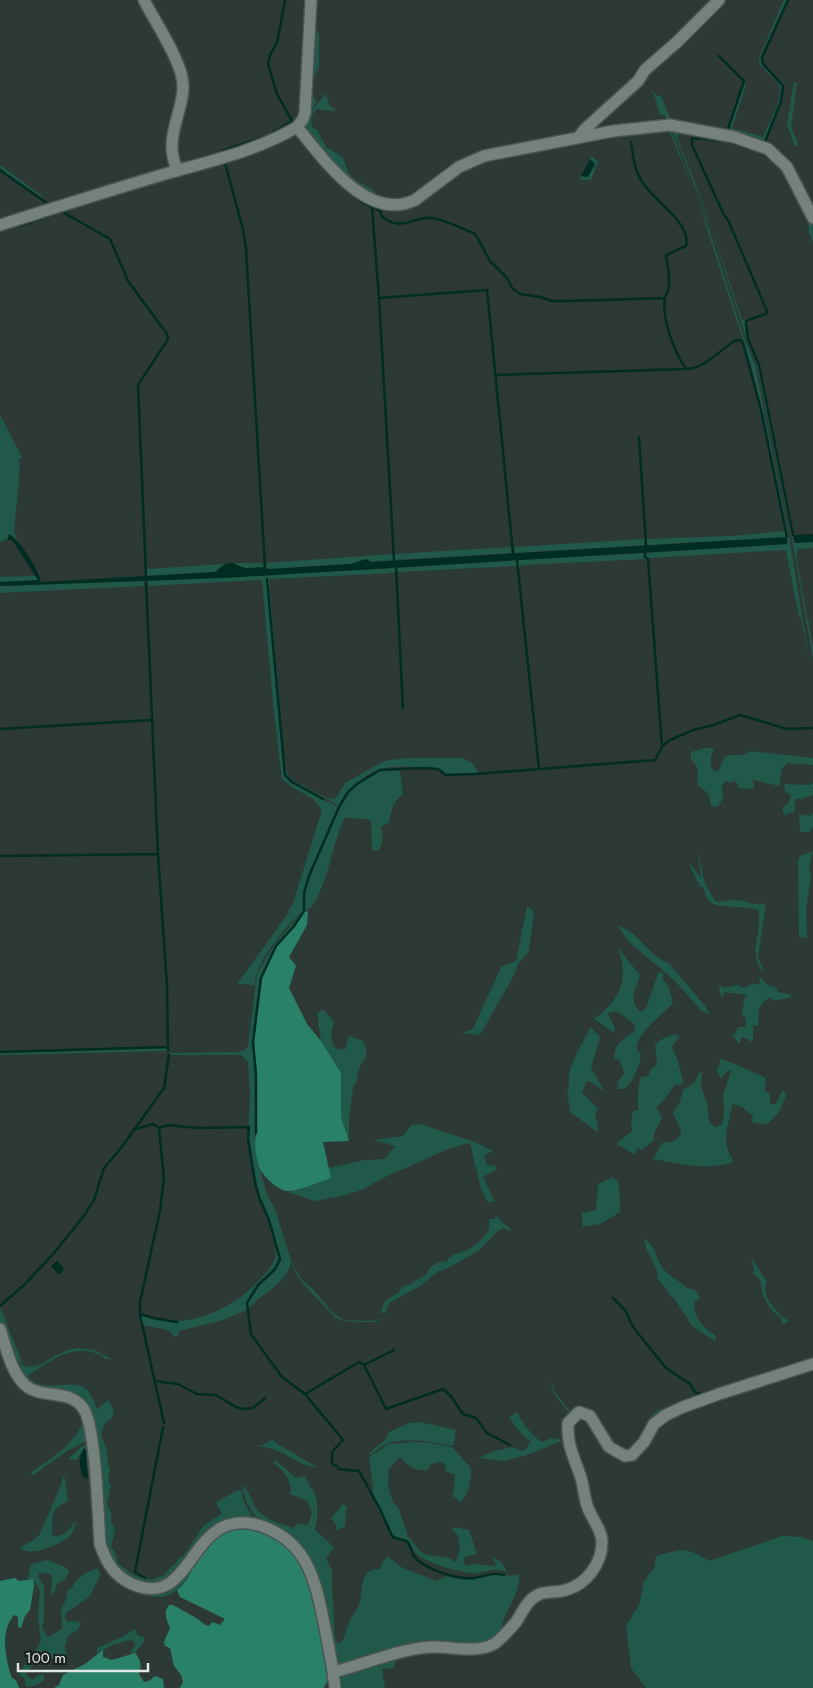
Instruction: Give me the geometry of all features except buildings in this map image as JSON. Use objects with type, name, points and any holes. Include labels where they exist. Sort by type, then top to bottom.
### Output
[{"type":"street","points":[[144,0],[183,77],[182,96],[173,134],[172,149],[177,171]]},
{"type":"street","points":[[0,225],[230,156],[297,127],[304,119],[305,112],[311,0]]},
{"type":"street","points":[[578,138],[585,129],[638,81],[645,70],[677,42],[719,0]]},
{"type":"street","points":[[297,127],[322,158],[339,175],[364,195],[382,204],[392,205],[415,200],[459,167],[475,158],[641,127],[670,125],[720,134],[754,143],[768,149],[787,167],[813,218]]},
{"type":"street","points":[[0,1329],[15,1371],[26,1386],[37,1392],[72,1398],[87,1413],[92,1440],[100,1544],[111,1569],[118,1576],[135,1585],[159,1588],[172,1582],[205,1541],[221,1528],[233,1524],[248,1524],[258,1525],[275,1532],[298,1551],[314,1578],[334,1672],[335,1688]]},
{"type":"street","points":[[334,1672],[410,1650],[430,1647],[481,1648],[494,1644],[515,1623],[526,1604],[540,1594],[567,1590],[582,1582],[594,1570],[602,1554],[602,1533],[594,1522],[587,1506],[581,1479],[568,1439],[568,1423],[579,1412],[590,1416],[609,1447],[625,1456],[632,1454],[644,1442],[654,1424],[666,1415],[692,1403],[813,1364]]},
{"type":"shaded area","points":[[784,0],[787,0],[760,57],[762,65],[782,87],[781,101],[764,141],[734,131],[728,132],[745,81],[746,85],[732,128],[763,137],[775,111],[779,98],[779,85],[760,65],[759,57]]},
{"type":"shaded area","points":[[316,4],[316,30],[319,34],[319,68],[313,78],[312,89],[317,102],[310,112]]},
{"type":"shaded area","points":[[794,82],[797,83],[791,126],[798,144],[795,147],[787,125]]},
{"type":"shaded area","points":[[651,90],[659,97],[661,95],[671,120],[687,123],[693,122],[727,133],[734,133],[762,141],[779,149],[799,181],[780,156],[667,122],[665,115],[660,115]]},
{"type":"shaded area","points":[[326,93],[329,105],[336,110],[317,109],[311,116],[312,128],[317,130],[327,148],[343,158],[349,174],[355,180],[370,188],[380,197],[392,201],[400,202],[467,156],[521,143],[523,147],[470,159],[408,202],[391,204],[382,202],[354,187],[337,172],[300,127],[307,113],[310,113]]},
{"type":"shaded area","points":[[676,128],[744,142],[761,147],[772,154],[786,168],[813,222],[813,242],[809,233],[808,216],[799,197],[774,158],[755,148],[731,141],[709,140],[680,131],[678,133],[678,140],[704,207],[720,252],[742,320],[748,319],[745,321],[748,339],[758,365],[794,543],[813,542],[813,548],[798,549],[796,557],[813,647],[813,659],[791,534],[757,364],[746,337],[712,230],[674,133]]},
{"type":"shaded area","points":[[667,130],[671,130],[694,191],[670,133]]},
{"type":"shaded area","points":[[592,156],[598,162],[591,180],[580,180],[581,176],[588,177],[595,164],[590,159]]},
{"type":"shaded area","points":[[590,159],[595,164],[588,177],[581,176]]},
{"type":"shaded area","points":[[0,165],[42,196],[44,199],[2,170]]},
{"type":"shaded area","points":[[697,197],[744,338],[755,365],[789,537],[809,658],[786,550],[648,558],[645,553],[787,544],[763,414],[751,365]]},
{"type":"shaded area","points":[[0,415],[22,457],[19,459],[14,533],[17,535],[16,539],[9,534],[8,539],[0,542]]},
{"type":"shaded area","points":[[785,531],[786,537],[647,545],[646,539],[732,536]]},
{"type":"shaded area","points":[[9,534],[19,543],[28,556],[41,582],[215,572],[225,564],[234,563],[248,568],[260,567],[269,569],[351,564],[366,559],[371,562],[787,537],[787,544],[223,578],[1,586],[0,582],[38,580],[12,540],[6,540]]},
{"type":"shaded area","points":[[813,534],[813,542],[795,543],[793,535]]},
{"type":"shaded area","points":[[644,539],[644,545],[515,553],[514,547]]},
{"type":"shaded area","points":[[511,547],[512,553],[395,560],[395,554]]},
{"type":"shaded area","points":[[644,553],[644,557],[647,559],[522,565],[518,569],[518,560]]},
{"type":"shaded area","points":[[393,554],[393,560],[371,562],[365,559],[351,564],[269,569],[266,568],[265,563]]},
{"type":"shaded area","points":[[516,560],[517,566],[397,572],[396,568]]},
{"type":"shaded area","points":[[234,563],[263,563],[264,568],[241,568]]},
{"type":"shaded area","points":[[225,564],[215,572],[147,576],[147,569]]},
{"type":"shaded area","points":[[395,568],[395,573],[269,579],[285,767],[288,775],[292,780],[328,799],[336,798],[345,783],[384,761],[405,758],[463,758],[472,763],[479,773],[446,774],[434,768],[426,767],[386,768],[375,771],[362,779],[347,794],[339,806],[289,779],[285,775],[284,767],[266,579],[284,775],[291,783],[338,807],[308,875],[304,893],[304,911],[301,911],[303,912],[294,926],[275,946],[260,978],[252,1043],[256,1076],[255,1140],[257,1158],[266,1191],[276,1212],[291,1261],[302,1280],[313,1289],[333,1313],[344,1320],[371,1321],[383,1318],[375,1322],[355,1322],[344,1321],[336,1318],[304,1285],[291,1262],[289,1270],[279,1282],[248,1309],[252,1295],[274,1272],[281,1259],[260,1197],[250,1157],[248,1139],[250,1092],[248,1062],[241,1055],[170,1055],[170,1053],[238,1052],[245,1050],[248,1046],[257,974],[274,945],[302,912],[272,945],[260,966],[256,976],[255,985],[237,984],[282,922],[293,903],[322,810],[313,799],[282,779],[262,580],[148,586],[148,581]]},
{"type":"shaded area","points":[[36,576],[38,581],[0,582],[0,577]]},
{"type":"shaded area","points":[[144,581],[144,586],[0,593],[0,586]]},
{"type":"shaded area","points":[[705,748],[714,748],[711,763],[714,771],[718,771],[725,757],[743,755],[750,751],[813,758],[813,765],[787,763],[782,769],[779,786],[753,780],[754,789],[738,788],[736,781],[730,783],[725,781],[722,786],[723,799],[717,807],[711,806],[708,793],[697,785],[697,768],[691,760],[691,752]]},
{"type":"shaded area","points":[[400,769],[403,794],[391,811],[388,824],[383,825],[381,828],[382,840],[380,848],[378,851],[372,850],[371,822],[368,819],[345,818],[318,896],[312,906],[305,911],[305,893],[309,876],[339,807],[357,784],[380,770]]},
{"type":"shaded area","points":[[813,783],[813,795],[801,799],[796,798],[793,813],[788,813],[785,816],[783,806],[788,804],[791,796],[785,791],[784,784],[809,785]]},
{"type":"shaded area","points":[[813,813],[813,827],[809,832],[800,832],[799,814],[810,816]]},
{"type":"shaded area","points":[[697,848],[705,884],[715,901],[739,900],[758,904],[766,903],[758,957],[765,973],[756,959],[759,926],[758,910],[710,902],[689,864],[701,878]]},
{"type":"shaded area","points":[[813,851],[809,867],[811,877],[806,909],[807,938],[799,937],[798,861],[800,856]]},
{"type":"shaded area","points":[[527,906],[534,911],[529,951],[518,964],[514,975],[480,1035],[462,1033],[473,1029],[501,967],[516,961]]},
{"type":"shaded area","points":[[617,926],[632,933],[655,955],[669,963],[710,1014],[700,1009],[673,979],[630,943]]},
{"type":"shaded area","points":[[618,948],[640,975],[633,999],[641,1012],[646,1008],[659,971],[664,975],[662,978],[669,987],[673,1003],[640,1037],[637,1049],[641,1056],[635,1074],[628,1086],[617,1089],[619,1080],[624,1073],[620,1060],[614,1059],[614,1054],[617,1046],[623,1039],[635,1031],[634,1024],[620,1013],[608,1014],[615,1028],[614,1033],[594,1019],[611,1004],[620,988],[623,970]]},
{"type":"shaded area","points":[[759,976],[767,985],[775,987],[778,992],[792,995],[789,998],[773,1001],[771,997],[763,1003],[759,1009],[758,1026],[753,1025],[753,1040],[751,1042],[742,1037],[739,1044],[732,1034],[736,1033],[738,1027],[746,1027],[746,1018],[742,1016],[744,1000],[747,995],[725,992],[721,998],[719,984],[724,988],[737,985],[745,988],[753,983],[758,985],[760,982]]},
{"type":"shaded area","points":[[323,1009],[334,1022],[331,1035],[333,1046],[340,1050],[345,1049],[349,1036],[363,1041],[366,1052],[358,1072],[357,1082],[353,1087],[349,1120],[349,1141],[341,1117],[341,1073],[321,1041],[317,1014]]},
{"type":"shaded area","points":[[591,1027],[600,1037],[591,1068],[604,1091],[587,1081],[582,1092],[598,1109],[595,1115],[599,1133],[571,1113],[567,1094],[572,1065]]},
{"type":"shaded area","points":[[675,1034],[680,1037],[672,1047],[678,1061],[683,1082],[680,1085],[675,1084],[657,1107],[662,1118],[654,1133],[654,1140],[642,1150],[637,1148],[636,1155],[616,1144],[632,1131],[633,1111],[638,1110],[638,1089],[641,1077],[648,1076],[651,1069],[657,1065],[655,1045],[660,1040]]},
{"type":"shaded area","points":[[167,1048],[167,1051],[0,1055],[0,1053]]},
{"type":"shaded area","points":[[721,1058],[766,1078],[765,1091],[770,1095],[770,1104],[776,1104],[783,1089],[786,1095],[780,1111],[767,1125],[752,1122],[753,1116],[742,1107],[732,1104],[726,1140],[729,1154],[734,1162],[724,1165],[704,1166],[684,1165],[653,1159],[662,1143],[674,1141],[680,1136],[681,1130],[673,1113],[679,1104],[683,1090],[694,1083],[699,1073],[702,1072],[701,1086],[707,1103],[709,1121],[715,1127],[722,1125],[724,1113],[723,1095],[731,1071],[728,1070],[721,1079],[717,1071]]},
{"type":"shaded area","points":[[420,1124],[475,1142],[493,1151],[484,1155],[487,1166],[494,1165],[497,1169],[483,1177],[495,1202],[488,1202],[481,1189],[470,1143],[448,1149],[381,1179],[362,1190],[342,1196],[314,1201],[288,1192],[330,1178],[329,1168],[365,1160],[385,1159],[395,1146],[373,1140],[403,1136],[411,1125]]},
{"type":"shaded area","points":[[613,1177],[619,1183],[620,1212],[600,1224],[583,1227],[581,1213],[596,1210],[598,1184]]},
{"type":"shaded area","points":[[498,1216],[511,1229],[510,1231],[503,1228],[498,1231],[478,1251],[437,1272],[420,1286],[389,1303],[385,1314],[381,1310],[386,1300],[398,1293],[402,1287],[426,1275],[433,1265],[447,1262],[448,1258],[453,1255],[474,1246],[489,1229],[490,1226],[488,1224],[490,1222],[488,1219],[494,1219]]},
{"type":"shaded area","points":[[273,1235],[279,1262],[250,1295],[246,1303],[247,1310],[223,1320],[179,1331],[178,1336],[175,1337],[168,1330],[143,1325],[141,1315],[178,1323],[178,1321],[213,1312],[234,1301],[253,1286],[273,1263],[276,1252]]},
{"type":"shaded area","points":[[644,1239],[651,1244],[664,1270],[687,1288],[697,1292],[700,1298],[694,1302],[695,1312],[703,1325],[715,1335],[716,1342],[692,1326],[674,1298],[671,1297],[658,1279],[656,1268],[646,1248]]},
{"type":"shaded area","points":[[751,1257],[767,1282],[765,1288],[768,1299],[788,1321],[786,1323],[782,1324],[781,1318],[767,1303],[760,1279],[753,1274],[754,1269]]},
{"type":"shaded area","points":[[57,1261],[64,1270],[58,1274],[51,1266]]},
{"type":"shaded area","points":[[0,1307],[23,1364],[11,1357],[0,1324]]},
{"type":"shaded area","points":[[0,1334],[15,1375],[23,1386],[40,1394],[69,1400],[77,1404],[88,1422],[90,1439],[67,1451],[33,1475],[30,1473],[69,1444],[84,1419],[76,1408],[67,1402],[30,1394],[21,1388],[9,1366]]},
{"type":"shaded area","points":[[79,1348],[94,1350],[112,1359],[105,1359],[92,1352],[75,1351],[58,1357],[28,1376],[34,1382],[48,1386],[78,1385],[85,1388],[91,1395],[97,1409],[109,1400],[114,1412],[112,1418],[103,1427],[101,1436],[106,1446],[110,1469],[108,1480],[111,1486],[107,1503],[115,1529],[111,1548],[115,1552],[118,1563],[133,1575],[146,1579],[151,1580],[165,1575],[171,1566],[184,1555],[204,1525],[222,1514],[216,1503],[235,1491],[241,1490],[244,1502],[255,1522],[159,1585],[124,1577],[107,1556],[87,1410],[31,1387],[13,1360],[30,1367],[39,1365],[67,1350]]},
{"type":"shaded area","points":[[551,1381],[555,1392],[571,1413],[581,1409],[598,1414],[615,1448],[622,1452],[629,1452],[634,1449],[651,1416],[660,1409],[666,1409],[668,1413],[655,1423],[632,1453],[627,1455],[621,1454],[609,1445],[588,1413],[581,1410],[571,1416],[555,1395]]},
{"type":"shaded area","points":[[515,1412],[518,1413],[522,1421],[542,1442],[552,1438],[563,1440],[530,1454],[505,1461],[478,1458],[495,1451],[513,1447],[522,1451],[527,1448],[530,1441],[509,1418]]},
{"type":"shaded area","points":[[420,1422],[456,1430],[453,1446],[404,1440],[384,1445],[369,1456],[370,1452],[385,1440],[389,1432],[409,1423]]},
{"type":"shaded area","points":[[272,1439],[277,1444],[319,1468],[304,1464],[276,1450],[256,1445],[263,1445]]},
{"type":"shaded area","points":[[414,1442],[452,1447],[471,1468],[471,1475],[468,1491],[461,1503],[452,1495],[455,1475],[446,1471],[445,1464],[440,1462],[431,1464],[428,1470],[419,1470],[409,1466],[400,1457],[389,1469],[388,1484],[391,1497],[398,1507],[408,1536],[421,1552],[427,1555],[446,1557],[456,1562],[460,1549],[459,1540],[452,1530],[455,1527],[469,1530],[477,1554],[465,1557],[464,1564],[469,1566],[472,1564],[496,1566],[493,1557],[502,1563],[508,1574],[500,1570],[471,1573],[442,1566],[420,1557],[407,1540],[395,1538],[392,1535],[390,1527],[374,1497],[369,1457],[389,1444]]},
{"type":"shaded area","points":[[85,1445],[88,1447],[105,1566],[155,1591],[203,1547],[329,1675],[203,1550],[184,1584],[169,1595],[160,1597],[150,1596],[129,1589],[113,1578],[103,1565],[93,1532],[87,1467],[81,1453],[77,1460],[68,1459]]},
{"type":"shaded area","points":[[84,1448],[86,1450],[88,1479],[83,1477],[80,1466],[80,1459]]},
{"type":"shaded area","points":[[275,1460],[296,1478],[305,1476],[314,1491],[317,1501],[315,1530],[334,1547],[326,1558],[332,1571],[335,1638],[337,1643],[340,1643],[344,1638],[349,1622],[359,1604],[365,1576],[373,1569],[380,1569],[383,1560],[388,1556],[401,1567],[436,1581],[448,1576],[474,1579],[497,1574],[519,1574],[517,1590],[504,1619],[501,1634],[487,1643],[434,1646],[338,1668],[246,1501],[241,1485],[246,1489],[262,1515],[294,1528],[297,1524],[308,1525],[312,1512],[307,1501],[290,1494],[289,1480],[273,1462]]},
{"type":"shaded area","points":[[64,1474],[68,1499],[66,1503],[54,1511],[52,1535],[62,1535],[76,1522],[73,1532],[62,1542],[50,1547],[36,1551],[20,1548],[40,1534]]},
{"type":"shaded area","points":[[343,1504],[347,1506],[345,1526],[336,1531],[336,1525],[331,1518]]},
{"type":"shaded area","points":[[782,1536],[801,1537],[813,1541],[813,1688],[646,1688],[631,1668],[626,1626],[639,1605],[644,1581],[654,1568],[656,1556],[683,1550],[695,1553],[709,1561]]},
{"type":"shaded area","points":[[47,1560],[65,1567],[69,1571],[65,1580],[57,1584],[55,1591],[51,1595],[52,1579],[50,1574],[40,1573],[38,1576],[44,1586],[42,1628],[48,1637],[62,1629],[61,1611],[66,1599],[67,1590],[72,1588],[79,1578],[97,1568],[101,1574],[89,1597],[66,1613],[65,1619],[68,1622],[76,1621],[81,1623],[78,1630],[68,1636],[65,1646],[67,1664],[56,1657],[51,1659],[39,1656],[26,1674],[32,1680],[38,1675],[43,1674],[44,1680],[35,1686],[28,1687],[25,1686],[25,1678],[21,1677],[20,1674],[41,1641],[38,1617],[40,1591],[33,1579],[28,1579],[31,1564]]},
{"type":"shaded area","points":[[520,1619],[505,1639],[496,1646],[480,1652],[416,1654],[397,1658],[394,1667],[389,1669],[382,1668],[385,1688],[338,1688],[338,1678],[345,1670],[409,1653],[438,1650],[471,1650],[486,1647],[502,1640]]},
{"type":"shaded area","points":[[135,1629],[138,1636],[144,1637],[144,1642],[135,1653],[130,1653],[135,1646],[131,1640],[112,1645],[97,1654],[97,1648]]},
{"type":"green space","points":[[308,911],[307,925],[289,957],[296,966],[289,988],[307,1024],[321,1041],[341,1073],[341,1117],[349,1141],[323,1142],[331,1178],[299,1189],[285,1191],[273,1184],[263,1174],[256,1157],[257,1076],[254,1043],[261,978],[276,947],[295,927],[304,912]]},
{"type":"green space","points":[[233,1529],[246,1529],[270,1535],[290,1549],[305,1569],[312,1588],[329,1676],[324,1688],[180,1688],[183,1682],[181,1675],[174,1666],[170,1648],[165,1646],[164,1642],[170,1628],[166,1619],[166,1611],[169,1605],[173,1605],[209,1626],[212,1622],[220,1625],[225,1619],[180,1597],[177,1590],[186,1581],[206,1546],[217,1537]]},
{"type":"green space","points":[[15,1578],[19,1581],[33,1579],[34,1585],[30,1610],[25,1616],[21,1628],[18,1627],[18,1617],[14,1615],[5,1637],[6,1653],[12,1678],[16,1680],[19,1688],[0,1688],[0,1581]]},
{"type":"green space","points":[[103,1650],[103,1657],[112,1660],[135,1653],[140,1663],[139,1674],[144,1682],[149,1681],[155,1676],[163,1679],[164,1688],[54,1688],[59,1685],[63,1675],[85,1664]]},
{"type":"waterway","points":[[269,135],[292,121],[277,94],[268,64],[270,55],[277,43],[285,0]]},
{"type":"waterway","points":[[747,136],[765,142],[781,101],[783,86],[763,64],[762,58],[788,0]]},
{"type":"waterway","points":[[719,56],[744,81],[727,132]]},
{"type":"waterway","points":[[222,151],[264,137]]},
{"type":"waterway","points":[[725,141],[695,138],[692,139],[692,145],[728,220],[767,311],[766,314],[748,320],[746,323],[748,339],[759,365],[793,535]]},
{"type":"waterway","points":[[631,142],[635,167],[641,180],[677,220],[686,237],[686,246],[666,255],[669,282],[664,306],[673,345],[686,369],[706,362],[735,341],[741,340],[743,343],[762,414],[787,537]]},
{"type":"waterway","points":[[250,155],[272,145]]},
{"type":"waterway","points":[[228,162],[225,163],[243,229],[246,249],[265,567]]},
{"type":"waterway","points":[[0,170],[48,204]]},
{"type":"waterway","points":[[349,191],[362,202],[380,211],[383,217],[393,223],[398,224],[432,218],[448,222],[474,233],[490,261],[507,278],[512,288],[520,294],[552,301],[665,298]]},
{"type":"waterway","points":[[372,207],[394,560]]},
{"type":"waterway","points":[[59,212],[61,211],[110,239],[128,281],[167,334],[168,339],[138,385],[146,576]]},
{"type":"waterway","points":[[20,226],[54,214]]},
{"type":"waterway","points":[[379,298],[487,290],[513,553]]},
{"type":"waterway","points":[[496,375],[686,369]]},
{"type":"waterway","points":[[639,437],[646,545]]},
{"type":"waterway","points":[[645,553],[645,557],[648,559],[662,747]]},
{"type":"waterway","points":[[517,560],[539,769]]},
{"type":"waterway","points":[[396,568],[403,708]]},
{"type":"waterway","points":[[267,579],[285,775],[292,782],[323,799]]},
{"type":"waterway","points":[[146,581],[158,854],[167,986],[168,1050]]},
{"type":"waterway","points":[[256,1133],[256,1076],[253,1042],[261,978],[276,946],[294,926],[304,911],[304,893],[309,876],[339,807],[348,792],[357,784],[380,770],[422,768],[438,769],[446,775],[475,774],[655,760],[662,747],[668,741],[693,730],[714,725],[740,715],[787,729],[813,728]]},
{"type":"waterway","points":[[0,729],[152,720]]},
{"type":"waterway","points":[[0,856],[158,854]]},
{"type":"waterway","points":[[0,1052],[168,1047]]},
{"type":"waterway","points":[[0,1306],[24,1285],[53,1254],[83,1217],[94,1200],[104,1168],[121,1148],[164,1088],[169,1055]]},
{"type":"waterway","points":[[133,1130],[153,1124],[159,1128],[168,1125],[198,1128],[249,1127],[248,1139],[255,1182],[269,1220],[280,1259],[275,1269],[258,1285],[247,1303],[251,1334],[282,1377],[305,1394],[343,1440],[332,1452],[332,1464],[337,1466]]},
{"type":"waterway","points":[[159,1128],[164,1178],[160,1211],[140,1302],[140,1315],[164,1423]]},
{"type":"waterway","points":[[613,1298],[625,1310],[633,1327],[665,1367],[690,1384],[695,1392],[704,1395]]},
{"type":"waterway","points":[[140,1314],[177,1322]]},
{"type":"waterway","points":[[364,1365],[394,1350]]},
{"type":"waterway","points":[[305,1394],[359,1362],[364,1365],[386,1409],[443,1389],[451,1396],[463,1414],[476,1418],[487,1433],[510,1445]]},
{"type":"waterway","points":[[155,1381],[178,1384],[197,1394],[216,1395],[243,1409],[253,1408],[265,1398]]},
{"type":"waterway","points":[[145,1578],[135,1572],[163,1427]]},
{"type":"waterway","points":[[338,1469],[359,1471],[380,1509],[392,1536],[408,1542],[413,1555],[424,1565],[459,1577],[474,1578],[493,1574],[504,1575]]}]
